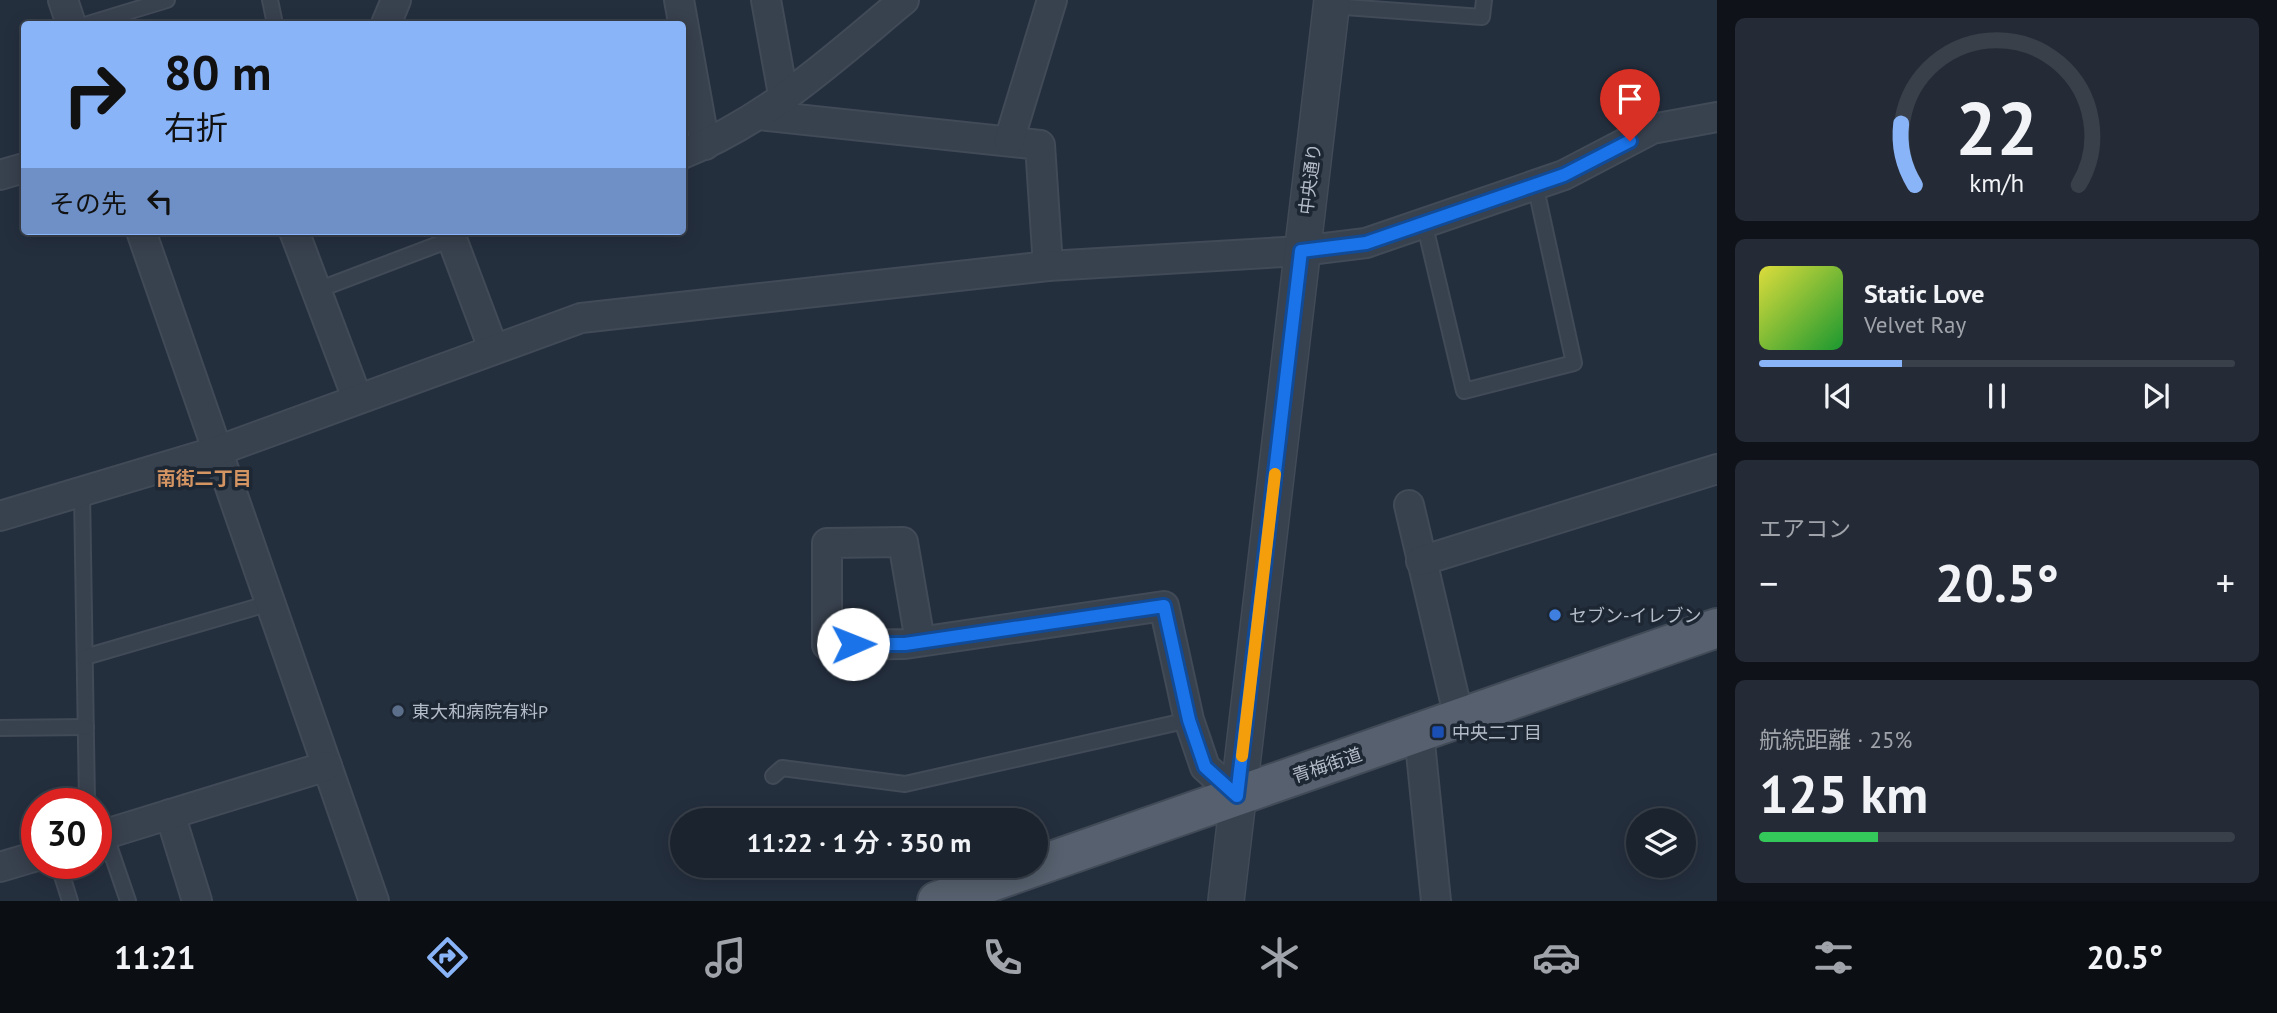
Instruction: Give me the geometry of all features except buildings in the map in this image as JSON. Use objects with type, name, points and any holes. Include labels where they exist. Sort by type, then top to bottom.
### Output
[{"type":"main road","name":"青梅街道","points":[[937,901],[1459,718],[1714,636]]},
{"type":"street","points":[[63,0],[70,21]]},
{"type":"street","points":[[387,21],[396,0]]},
{"type":"street","points":[[678,0],[680,21]]},
{"type":"street","points":[[766,0],[784,100]]},
{"type":"street","points":[[686,75],[694,150],[784,100],[879,10],[904,0]]},
{"type":"street","points":[[1009,141],[1052,0]]},
{"type":"street","name":"中央通り","points":[[1226,901],[1332,3]]},
{"type":"street","points":[[759,115],[1040,145],[1048,266]]},
{"type":"street","points":[[0,516],[217,451],[580,318],[1048,266],[1301,251],[1366,243],[1564,175],[1652,129],[1717,117]]},
{"type":"street","points":[[0,175],[21,169]]},
{"type":"street","points":[[142,235],[374,901]]},
{"type":"street","points":[[295,235],[357,398]]},
{"type":"street","points":[[450,235],[493,348]]},
{"type":"street","points":[[1421,561],[1717,468]]},
{"type":"street","points":[[1409,505],[1459,718]]},
{"type":"street","points":[[920,641],[903,542],[827,543],[827,645],[920,641],[1164,606],[1189,720],[1205,767],[1237,796]]},
{"type":"street","points":[[1419,733],[1436,901]]},
{"type":"street","points":[[112,832],[327,766]]},
{"type":"street","points":[[170,814],[197,901]]},
{"type":"street","points":[[0,867],[21,861]]},
{"type":"lane","points":[[98,21],[167,0]]},
{"type":"lane","points":[[270,0],[274,21]]},
{"type":"lane","points":[[1332,3],[1482,17],[1484,0]]},
{"type":"lane","points":[[1424,222],[1464,391],[1574,363],[1535,184]]},
{"type":"lane","points":[[315,291],[450,235]]},
{"type":"lane","points":[[82,492],[87,788]]},
{"type":"lane","points":[[85,657],[270,603]]},
{"type":"lane","points":[[773,776],[782,768],[905,784],[1189,720]]},
{"type":"lane","points":[[0,728],[86,727]]},
{"type":"lane","points":[[112,862],[128,901]]},
{"type":"lane","points":[[63,879],[70,901]]},
{"type":"slow traffic","points":[[1242,756],[1275,474]]},
{"type":"place","name":"セブン-イレブン","points":[[1555,615]]},
{"type":"place","name":"東大和病院有料P","points":[[398,711]]},
{"type":"place","name":"中央二丁目","points":[[1438,732]]},
{"type":"district","name":"南街二丁目","points":[[204,478]]},
{"type":"route","points":[[853,644],[905,644],[1164,606],[1189,720],[1205,767],[1237,796],[1301,251],[1366,243],[1564,175],[1630,141]]}]
